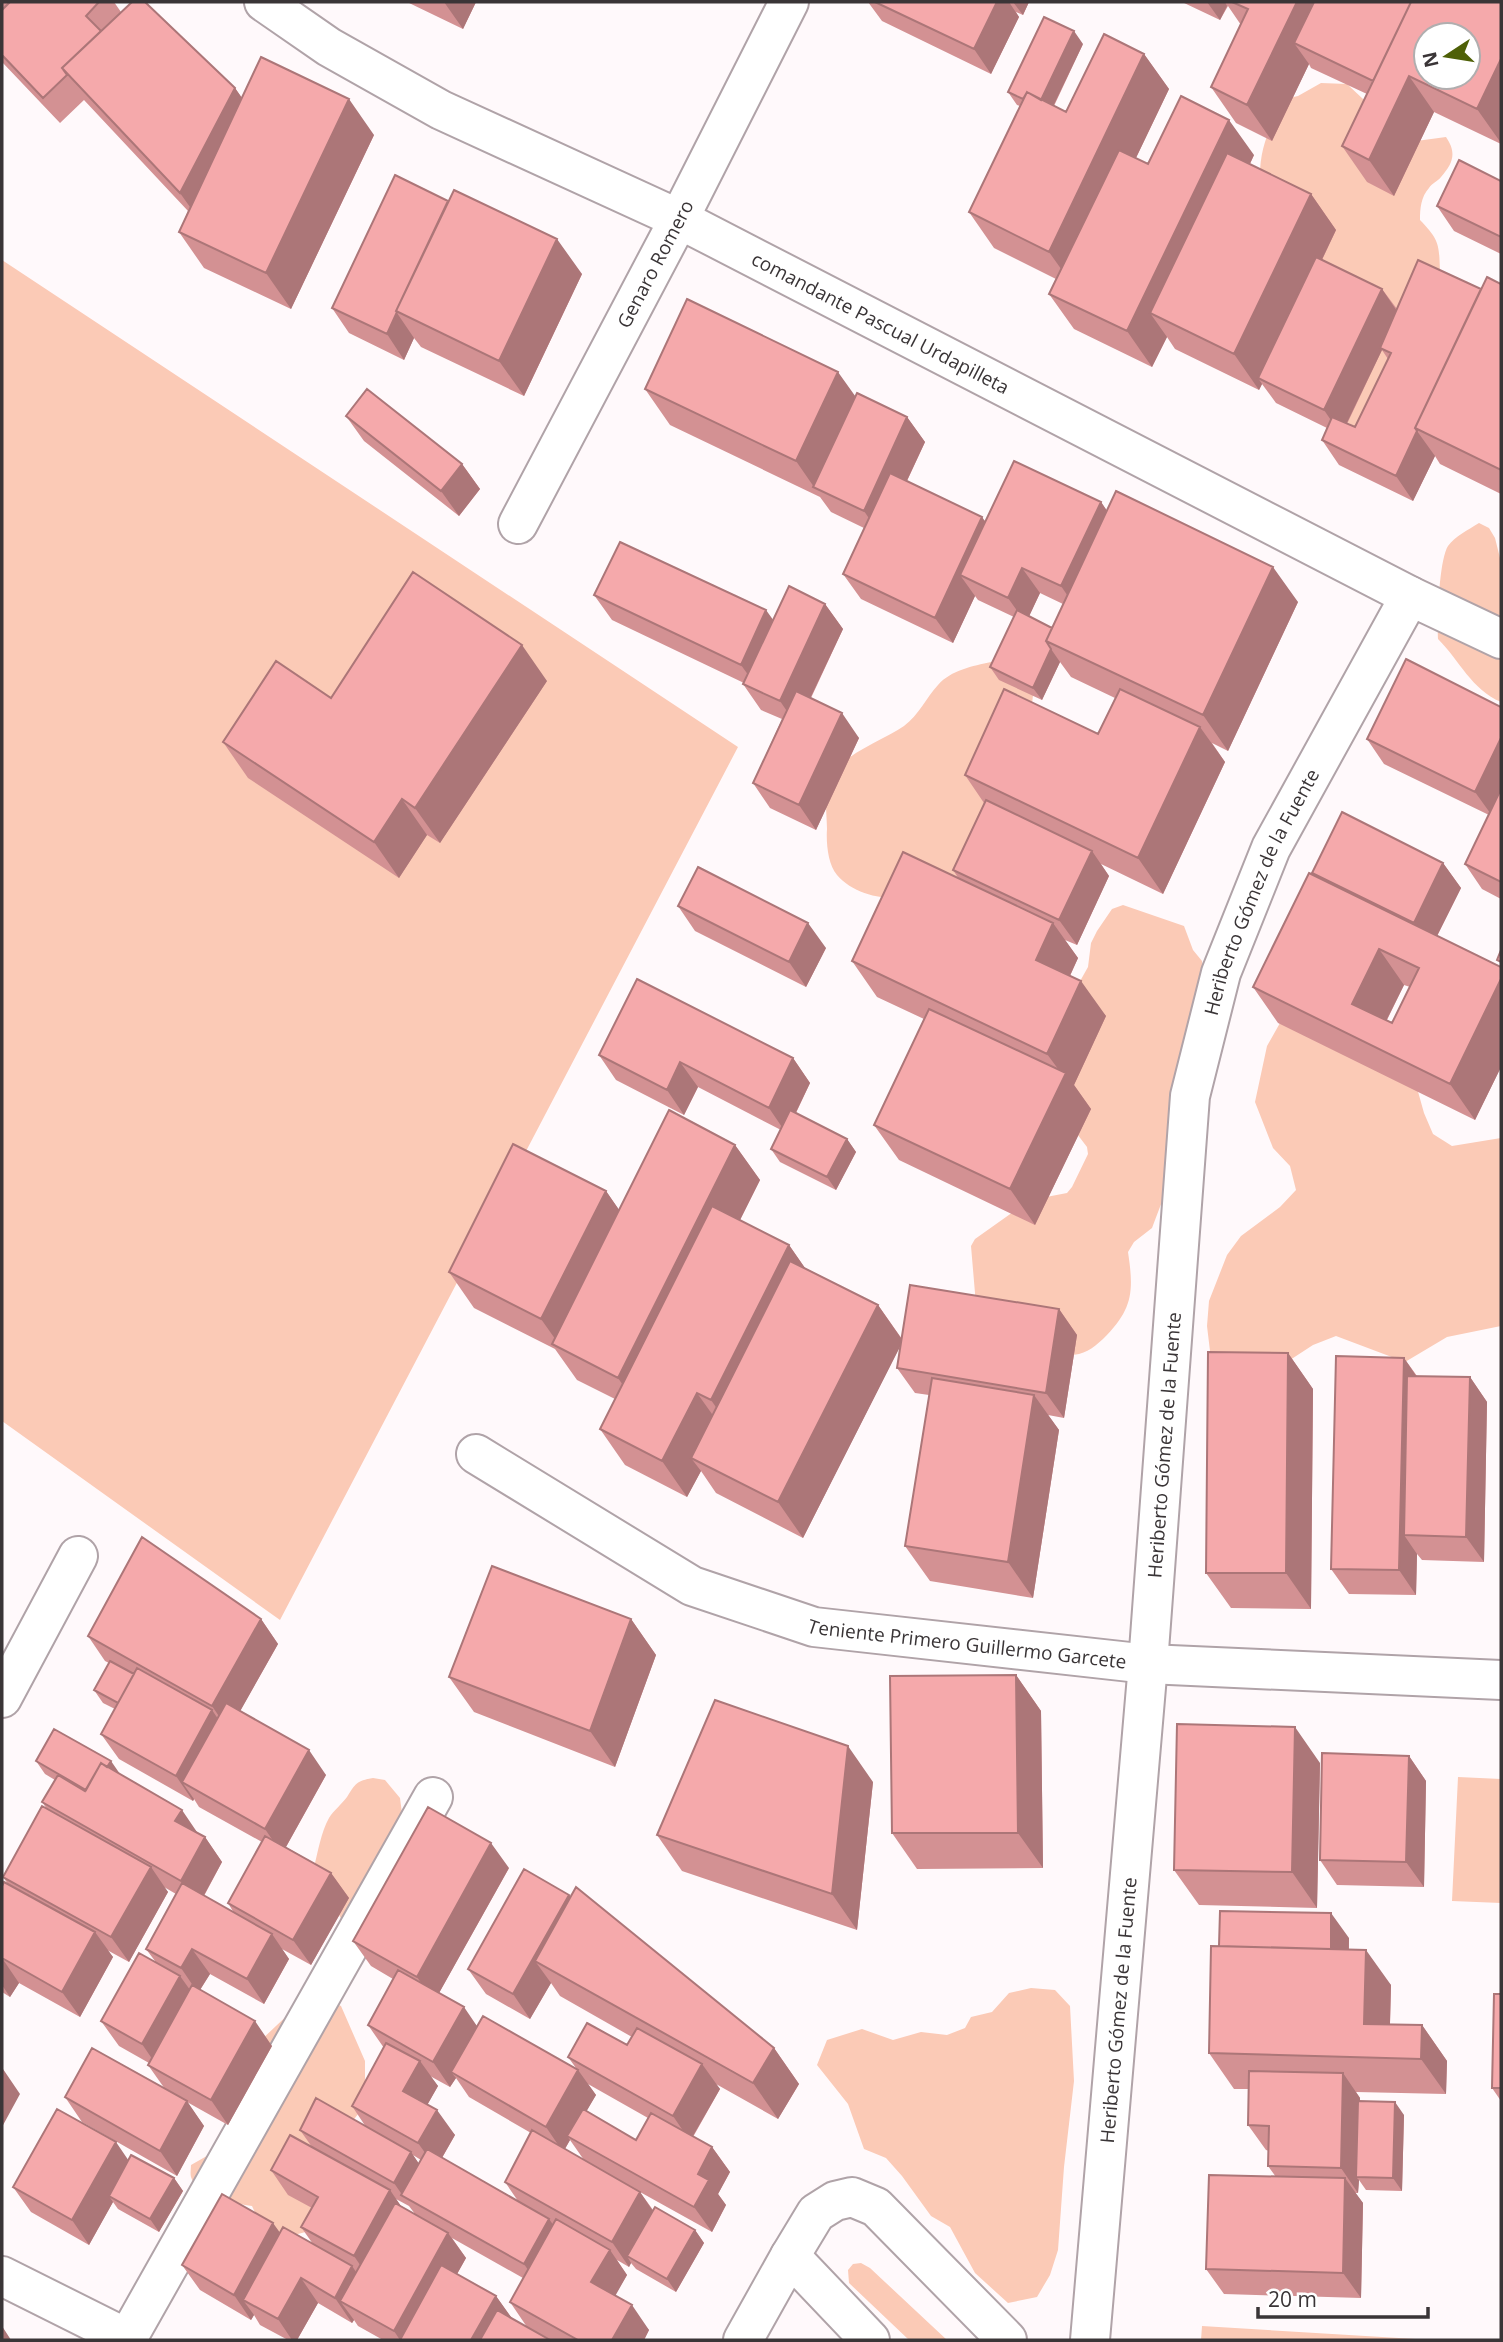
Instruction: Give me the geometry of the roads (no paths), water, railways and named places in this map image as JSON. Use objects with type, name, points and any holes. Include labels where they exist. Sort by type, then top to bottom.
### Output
[{"type":"street","name":"comandante Pascual Urdapilleta","points":[[264,2],[329,47],[441,110],[679,219],[1410,596],[1501,639]]},
{"type":"street","name":"Genaro Romero","points":[[518,524],[679,219],[789,2]]},
{"type":"street","name":"Heriberto Gómez de la Fuente","points":[[1090,2340],[1148,1664],[1190,1096],[1222,973],[1271,848],[1410,596]]},
{"type":"street","name":"Teniente Primero Guillermo Garcete","points":[[476,1454],[692,1586],[814,1627],[1148,1664],[1501,1680]]},
{"type":"street","points":[[2,1698],[78,1556]]},
{"type":"street","points":[[2,2276],[129,2340],[433,1797]]},
{"type":"street","points":[[743,2340],[817,2213],[835,2201],[852,2197],[876,2207],[1007,2340]]},
{"type":"street","points":[[790,2256],[870,2340]]}]
